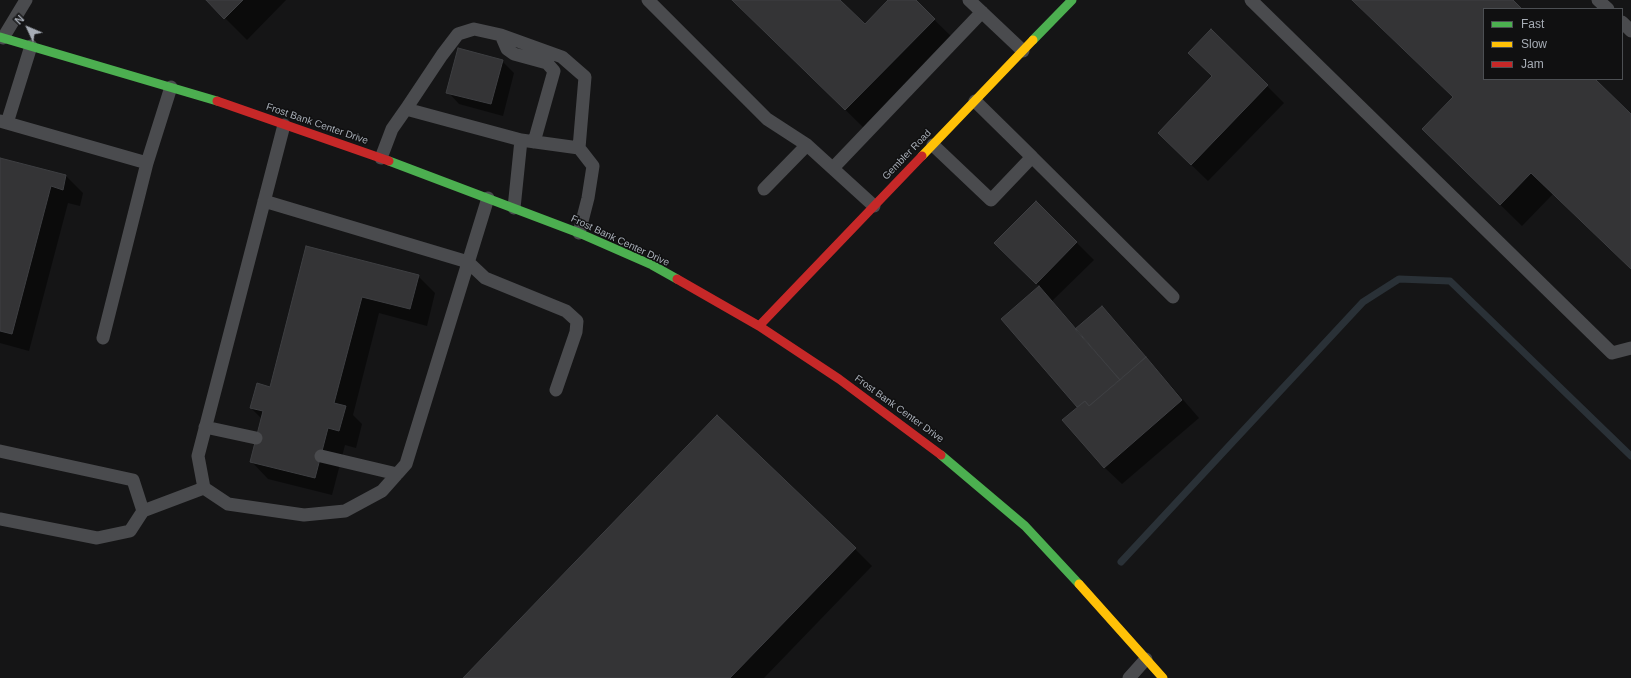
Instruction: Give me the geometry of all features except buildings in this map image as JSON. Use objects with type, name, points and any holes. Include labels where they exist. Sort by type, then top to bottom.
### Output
[{"type":"main road","name":"Gembler Road","points":[[759,326],[1072,0]]},
{"type":"main road","name":"Frost Bank Center Drive","points":[[2,38],[212,99],[381,158],[579,233],[652,265],[759,326],[891,415],[977,484],[1024,526],[1163,678]]},
{"type":"lane","points":[[2,38],[26,0]]},
{"type":"lane","points":[[648,0],[767,119],[807,145],[874,206]]},
{"type":"lane","points":[[969,0],[1023,51]]},
{"type":"lane","points":[[1251,0],[1612,353],[1631,348]]},
{"type":"lane","points":[[1598,0],[1607,8]]},
{"type":"lane","points":[[833,168],[982,12]]},
{"type":"lane","points":[[1623,23],[1631,31]]},
{"type":"lane","points":[[381,158],[392,129],[458,34],[474,29],[501,35],[562,57],[585,77],[580,148],[593,166],[588,198],[579,233]]},
{"type":"lane","points":[[501,35],[507,49],[514,54],[547,63],[554,71],[534,142]]},
{"type":"lane","points":[[31,46],[4,122],[147,163]]},
{"type":"lane","points":[[103,338],[147,163],[171,87]]},
{"type":"lane","points":[[975,101],[1173,297]]},
{"type":"lane","points":[[406,109],[521,140],[580,148]]},
{"type":"lane","points":[[284,125],[198,456],[204,488],[228,504],[304,515],[346,511],[382,491],[406,464],[488,198]]},
{"type":"lane","points":[[514,208],[521,140]]},
{"type":"lane","points":[[764,189],[807,145]]},
{"type":"lane","points":[[933,145],[991,200],[1032,157]]},
{"type":"lane","points":[[264,201],[468,262],[485,278],[566,311],[577,321],[576,332],[556,390]]},
{"type":"lane","points":[[205,427],[256,438]]},
{"type":"lane","points":[[0,451],[133,480],[144,510]]},
{"type":"lane","points":[[321,456],[397,474]]},
{"type":"lane","points":[[0,519],[97,538],[130,530],[144,510],[204,488]]},
{"type":"lane","points":[[1129,678],[1146,659]]},
{"type":"waterway","points":[[1121,562],[1363,302],[1399,279],[1450,281],[1631,456]]},
{"type":"traffic: fast","points":[[1033,40],[1072,0]]},
{"type":"traffic: fast","points":[[0,37],[217,101]]},
{"type":"traffic: fast","points":[[389,161],[579,233],[652,265],[677,279]]},
{"type":"traffic: fast","points":[[941,455],[1025,526],[1079,584]]},
{"type":"traffic: slow","points":[[922,156],[1033,40]]},
{"type":"traffic: slow","points":[[1079,584],[1163,678]]},
{"type":"traffic: jam","points":[[217,101],[389,161]]},
{"type":"traffic: jam","points":[[759,326],[922,156]]},
{"type":"traffic: jam","points":[[677,279],[759,326],[839,379],[941,455]]}]
